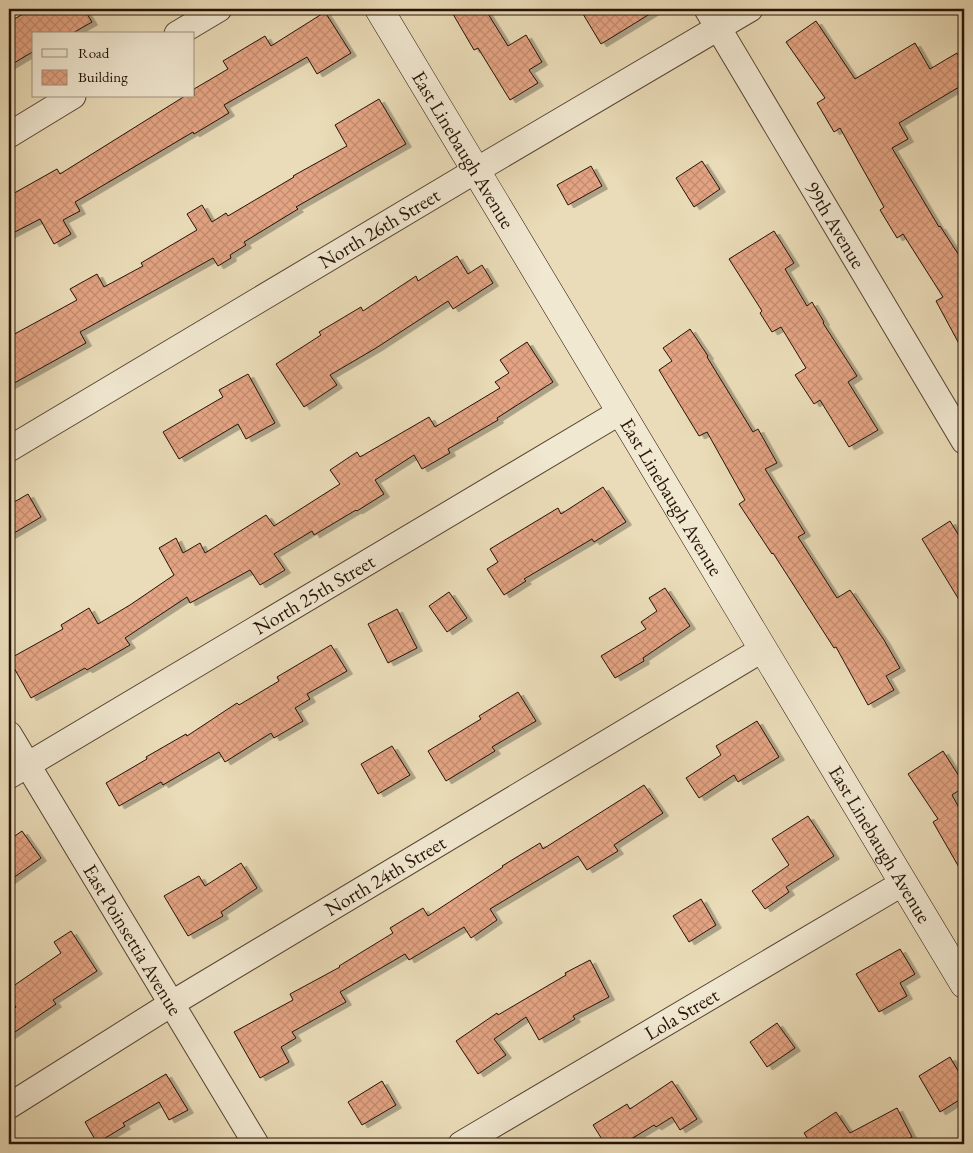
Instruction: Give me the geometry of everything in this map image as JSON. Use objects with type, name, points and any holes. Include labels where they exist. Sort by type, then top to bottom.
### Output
[{"type":"street","points":[[180,32],[219,9]]},
{"type":"street","name":"East Linebaugh Avenue","points":[[379,9],[964,984]]},
{"type":"street","name":"North 26th Street","points":[[9,450],[475,171],[714,18],[750,9]]},
{"type":"street","name":"99th Avenue","points":[[714,18],[964,442]]},
{"type":"street","points":[[9,134],[70,98]]},
{"type":"street","name":"North 25th Street","points":[[18,770],[620,412]]},
{"type":"street","name":"North 24th Street","points":[[9,1106],[171,1004],[763,649]]},
{"type":"street","name":"East Poinsettia Avenue","points":[[9,734],[18,770],[171,1004],[256,1144]]},
{"type":"street","name":"Lola Street","points":[[461,1144],[903,883]]},
{"type":"building","points":[[32,9],[84,9],[92,22],[74,32],[32,32],[32,52],[9,66],[9,22]]},
{"type":"building","points":[[450,9],[485,9],[508,46],[526,35],[542,62],[529,70],[538,83],[510,100],[478,48],[474,50]]},
{"type":"building","points":[[580,9],[658,9],[601,44]]},
{"type":"building","points":[[325,12],[351,53],[317,74],[307,57],[224,105],[229,113],[194,134],[193,132],[75,202],[80,211],[63,220],[71,234],[54,244],[40,219],[9,235],[9,196],[57,169],[60,174],[182,98],[195,98],[195,88],[228,69],[223,61],[265,36],[271,46]]},
{"type":"building","points":[[816,21],[855,79],[915,43],[930,69],[957,53],[964,66],[964,84],[899,123],[908,139],[892,148],[939,227],[964,263],[964,353],[936,301],[943,297],[903,234],[897,238],[880,210],[884,207],[840,128],[834,132],[817,103],[825,98],[786,42]]},
{"type":"building","points":[[379,99],[406,144],[296,207],[298,209],[244,242],[246,245],[230,255],[231,258],[218,266],[213,258],[80,332],[86,343],[9,386],[9,337],[77,300],[70,289],[97,274],[104,287],[143,266],[141,263],[197,230],[187,214],[202,205],[212,222],[226,213],[228,216],[293,176],[347,146],[335,125]]},
{"type":"building","points":[[702,161],[720,189],[694,207],[676,178]]},
{"type":"building","points":[[591,166],[602,186],[568,205],[557,185]]},
{"type":"building","points":[[774,231],[794,263],[785,269],[807,306],[812,302],[823,323],[857,376],[848,382],[878,430],[849,447],[820,400],[814,404],[795,375],[806,368],[781,327],[772,332],[760,313],[762,311],[729,259]]},
{"type":"building","points":[[457,256],[468,274],[482,265],[493,283],[453,309],[448,301],[376,348],[330,375],[337,385],[304,407],[276,364],[321,335],[319,332],[361,307],[363,311],[416,276],[418,281]]},
{"type":"building","points":[[690,329],[753,432],[758,429],[777,463],[765,469],[805,533],[798,537],[837,598],[850,590],[884,640],[900,668],[886,676],[894,690],[868,705],[836,647],[834,648],[739,504],[745,500],[707,432],[699,436],[659,370],[672,361],[663,348]]},
{"type":"building","points":[[527,342],[553,382],[497,418],[498,420],[448,449],[450,453],[422,469],[414,455],[375,480],[384,494],[314,535],[312,531],[274,554],[285,570],[260,585],[250,570],[190,603],[187,597],[125,638],[130,645],[87,670],[85,668],[31,698],[9,659],[63,629],[61,625],[89,608],[98,624],[174,575],[159,548],[176,538],[183,553],[200,543],[205,553],[266,515],[274,526],[340,484],[330,470],[357,452],[360,457],[429,417],[435,427],[500,388],[495,382],[509,373],[500,360]]},
{"type":"building","points":[[248,374],[275,423],[246,439],[238,424],[179,459],[163,432],[223,397],[219,390]]},
{"type":"building","points":[[603,487],[626,522],[594,542],[592,539],[524,579],[526,581],[504,595],[487,569],[498,562],[490,549],[558,508],[561,514]]},
{"type":"building","points":[[28,494],[41,517],[9,536],[9,505]]},
{"type":"building","points":[[950,521],[964,544],[964,608],[922,539]]},
{"type":"building","points":[[665,588],[690,626],[643,658],[644,661],[615,678],[601,656],[646,629],[641,622],[657,611],[649,598]]},
{"type":"building","points":[[449,592],[467,618],[447,632],[429,606]]},
{"type":"building","points":[[397,609],[417,648],[388,663],[368,624]]},
{"type":"building","points":[[331,645],[347,671],[307,694],[310,699],[295,708],[303,721],[274,738],[271,733],[225,762],[219,752],[163,785],[161,782],[119,806],[106,783],[147,759],[146,757],[186,734],[187,736],[237,703],[239,705],[279,681],[277,677]]},
{"type":"building","points":[[518,692],[536,721],[492,747],[495,751],[446,781],[428,751],[481,719],[479,716]]},
{"type":"building","points":[[757,721],[779,757],[738,782],[734,775],[699,798],[686,778],[721,755],[716,746]]},
{"type":"building","points":[[392,746],[410,775],[378,794],[361,764]]},
{"type":"building","points":[[943,751],[964,784],[964,787],[952,795],[964,817],[964,876],[933,822],[938,819],[908,774]]},
{"type":"building","points":[[644,785],[663,813],[614,845],[618,851],[587,870],[578,856],[490,909],[497,920],[471,938],[464,927],[409,960],[405,954],[340,992],[346,1002],[292,1032],[296,1038],[281,1047],[289,1062],[260,1078],[234,1032],[293,1000],[290,994],[340,967],[393,933],[390,928],[423,908],[428,916],[502,866],[540,843],[543,849]]},
{"type":"building","points":[[808,816],[834,856],[786,887],[789,892],[765,909],[752,891],[789,865],[772,839]]},
{"type":"building","points":[[22,831],[41,858],[9,881],[9,840]]},
{"type":"building","points":[[241,863],[257,888],[221,912],[223,916],[188,936],[164,896],[199,876],[205,886]]},
{"type":"building","points":[[701,899],[716,925],[689,942],[673,916]]},
{"type":"building","points":[[71,931],[97,971],[53,1000],[56,1004],[9,1036],[9,1013],[16,1007],[9,997],[9,989],[61,953],[54,942]]},
{"type":"building","points":[[900,949],[915,974],[900,983],[907,996],[879,1012],[856,974]]},
{"type":"building","points":[[590,960],[609,997],[573,1016],[575,1019],[539,1040],[526,1017],[494,1039],[506,1055],[478,1074],[456,1041],[497,1013],[498,1015],[566,975],[565,973]]},
{"type":"building","points":[[777,1023],[795,1048],[767,1067],[750,1042]]},
{"type":"building","points":[[950,1057],[964,1081],[964,1097],[940,1112],[919,1076]]},
{"type":"building","points":[[166,1074],[188,1110],[169,1120],[159,1102],[123,1123],[125,1126],[97,1143],[85,1122]]},
{"type":"building","points":[[382,1081],[396,1105],[362,1125],[348,1102]]},
{"type":"building","points":[[672,1081],[697,1119],[680,1130],[672,1117],[656,1127],[654,1125],[623,1144],[605,1144],[593,1125],[627,1104],[630,1109]]},
{"type":"building","points":[[897,1108],[912,1137],[898,1144],[811,1144],[804,1133],[836,1112],[850,1133]]}]
